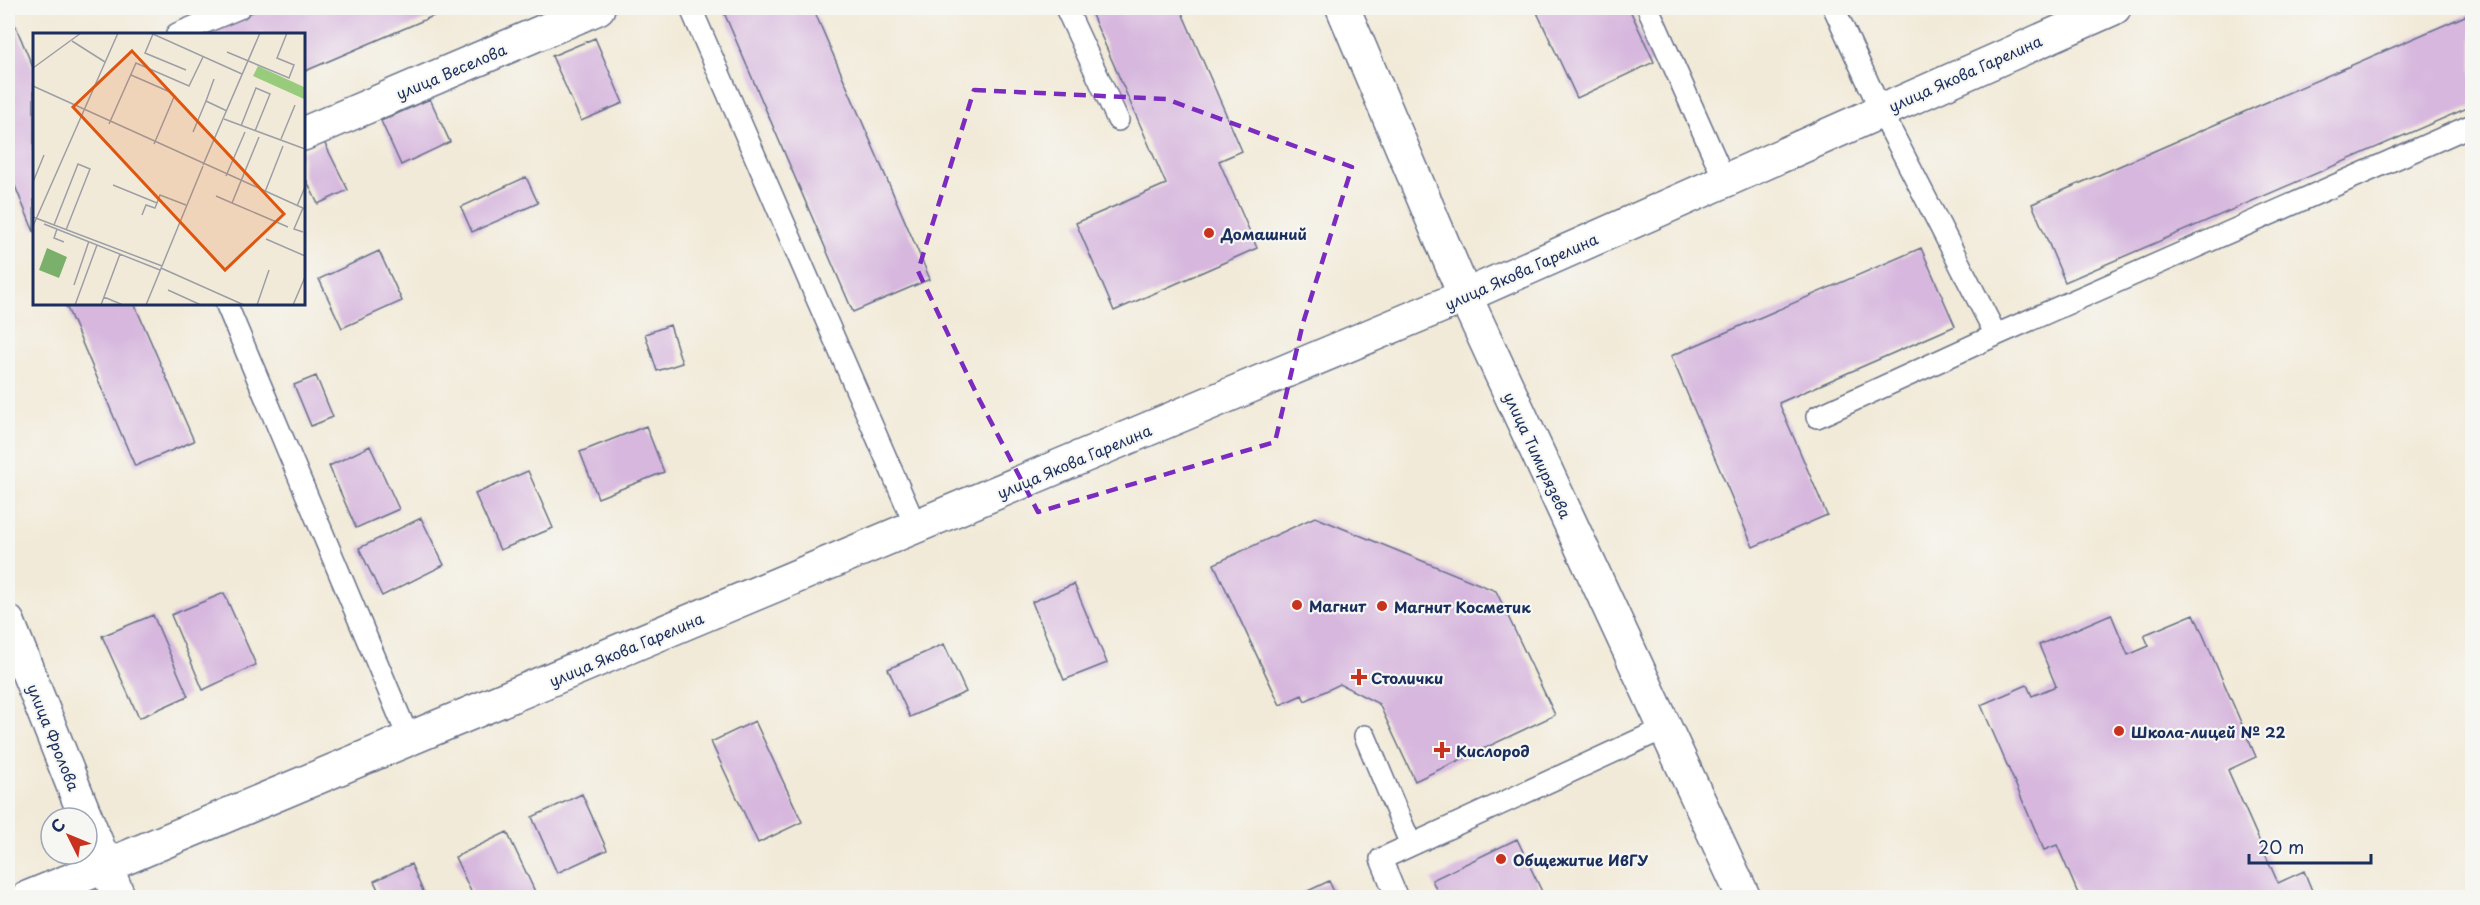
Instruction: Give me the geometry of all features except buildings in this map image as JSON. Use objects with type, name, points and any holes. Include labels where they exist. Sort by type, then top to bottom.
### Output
[{"type":"main road","name":"улица Веселова","points":[[304,134],[598,8]]},
{"type":"main road","name":"улица Тимирязева","points":[[1343,8],[1465,296],[1744,897]]},
{"type":"main road","name":"улица Якова Гарелина","points":[[27,897],[106,866],[1465,296],[2114,8]]},
{"type":"main road","name":"улица Фролова","points":[[8,622],[82,806]]},
{"type":"main road","name":"улица Фролова","points":[[99,849],[119,897]]},
{"type":"lane","points":[[179,33],[239,8]]},
{"type":"lane","points":[[1066,8],[1118,120]]},
{"type":"lane","points":[[1648,8],[1725,181]]},
{"type":"lane","points":[[1834,8],[1881,111],[1996,335]]},
{"type":"lane","points":[[692,11],[916,527]]},
{"type":"lane","points":[[1817,417],[1996,335],[2472,126]]},
{"type":"lane","points":[[226,304],[409,739]]},
{"type":"lane","points":[[1397,897],[1381,859],[1665,728]]},
{"type":"lane","points":[[1365,736],[1411,845]]},
{"type":"highlighted area","points":[[974,90],[1166,99],[1352,167],[1303,323],[1275,442],[1038,512],[978,397],[918,271]]},
{"type":"place","name":"Домашний","points":[[1209,233]]},
{"type":"place","name":"Магнит","points":[[1297,605]]},
{"type":"place","name":"Магнит Косметик","points":[[1382,606]]},
{"type":"place","name":"Столички","points":[[1359,677]]},
{"type":"place","name":"Школа-лицей № 22","points":[[2119,731]]},
{"type":"place","name":"Кислород","points":[[1442,750]]},
{"type":"place","name":"Общежитие ИвГУ","points":[[1501,859]]}]
